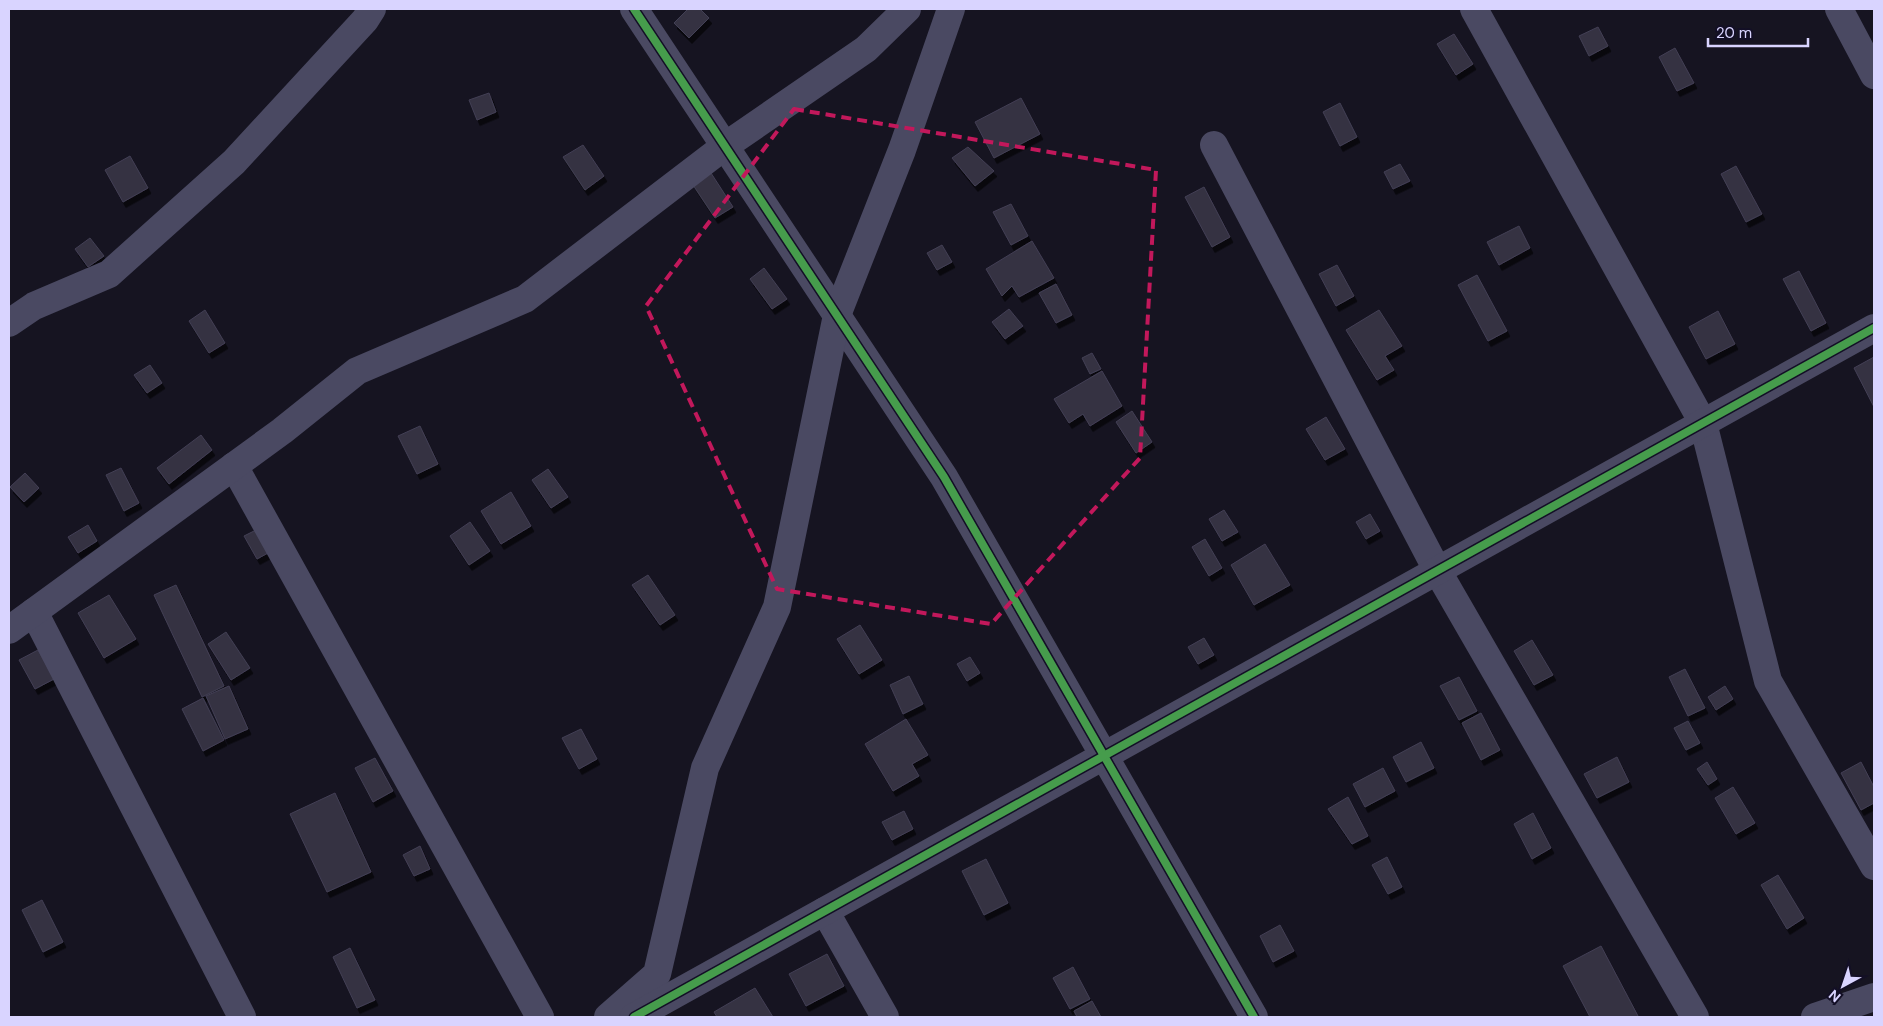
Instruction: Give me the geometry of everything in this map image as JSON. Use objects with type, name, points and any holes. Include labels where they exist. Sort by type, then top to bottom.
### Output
[{"type":"street","points":[[9,323],[34,306],[109,274],[234,162],[365,20],[372,9]]},
{"type":"street","points":[[634,9],[944,477],[1254,1017]]},
{"type":"street","points":[[9,630],[282,431],[358,371],[525,299],[725,146],[866,48],[907,9]]},
{"type":"street","points":[[608,1017],[657,974],[705,768],[777,607],[837,315],[902,150],[951,9]]},
{"type":"street","points":[[1474,9],[1703,424],[1768,680],[1874,866]]},
{"type":"street","points":[[1839,9],[1874,75]]},
{"type":"street","points":[[1214,145],[1437,570],[1694,1017]]},
{"type":"street","points":[[634,1017],[1874,328]]},
{"type":"street","points":[[234,466],[540,1017]]},
{"type":"street","points":[[34,612],[242,1017]]},
{"type":"street","points":[[825,911],[885,1017]]},
{"type":"street","points":[[1815,1017],[1874,997]]},
{"type":"highlighted area","points":[[794,109],[1156,170],[1140,458],[991,624],[777,589],[646,306]]},
{"type":"building","points":[[688,9],[700,9],[709,18],[689,38],[674,23]]},
{"type":"building","points":[[1598,27],[1608,46],[1589,56],[1579,36]]},
{"type":"building","points":[[1454,34],[1473,64],[1456,75],[1437,44]]},
{"type":"building","points":[[1675,48],[1694,83],[1677,91],[1659,57]]},
{"type":"building","points":[[489,93],[496,112],[477,120],[469,100]]},
{"type":"building","points":[[1021,98],[1040,134],[994,158],[975,122]]},
{"type":"building","points":[[1340,103],[1357,137],[1340,146],[1323,112]]},
{"type":"building","points":[[583,145],[604,176],[585,190],[563,157]]},
{"type":"building","points":[[968,147],[994,171],[975,186],[952,158]]},
{"type":"building","points":[[130,156],[148,188],[123,202],[105,170]]},
{"type":"building","points":[[1400,164],[1410,181],[1393,189],[1384,172]]},
{"type":"building","points":[[1736,166],[1762,214],[1746,222],[1721,174]]},
{"type":"building","points":[[711,173],[733,207],[715,218],[693,185]]},
{"type":"building","points":[[1204,187],[1230,237],[1212,247],[1185,197]]},
{"type":"building","points":[[1011,204],[1028,236],[1011,245],[993,212]]},
{"type":"building","points":[[1519,226],[1530,248],[1499,265],[1487,242]]},
{"type":"building","points":[[90,238],[104,256],[88,267],[75,249]]},
{"type":"building","points":[[1032,241],[1054,278],[1019,297],[1012,286],[1002,296],[986,269]]},
{"type":"building","points":[[942,245],[952,262],[937,270],[927,253]]},
{"type":"building","points":[[1337,265],[1354,296],[1336,306],[1319,274]]},
{"type":"building","points":[[764,268],[787,299],[772,309],[750,279]]},
{"type":"building","points":[[1799,271],[1826,323],[1811,331],[1783,279]]},
{"type":"building","points":[[1477,275],[1507,331],[1488,341],[1458,285]]},
{"type":"building","points":[[1056,284],[1072,315],[1056,323],[1039,293]]},
{"type":"building","points":[[1009,309],[1023,326],[1005,339],[992,322]]},
{"type":"building","points":[[205,310],[225,343],[209,353],[189,321]]},
{"type":"building","points":[[1379,310],[1402,346],[1385,356],[1394,370],[1377,380],[1346,330]]},
{"type":"building","points":[[1718,311],[1735,344],[1706,359],[1689,327]]},
{"type":"building","points":[[1092,353],[1101,369],[1090,374],[1082,358]]},
{"type":"building","points":[[1874,357],[1874,407],[1854,368]]},
{"type":"building","points":[[150,365],[162,383],[147,393],[134,375]]},
{"type":"building","points":[[1102,371],[1122,406],[1090,426],[1083,414],[1069,423],[1054,399]]},
{"type":"building","points":[[1132,411],[1152,442],[1136,453],[1116,422]]},
{"type":"building","points":[[1326,417],[1345,449],[1325,460],[1306,429]]},
{"type":"building","points":[[420,426],[438,464],[417,474],[398,436]]},
{"type":"building","points":[[201,435],[212,450],[169,484],[157,468]]},
{"type":"building","points":[[121,468],[139,503],[124,511],[106,475]]},
{"type":"building","points":[[548,469],[568,497],[551,508],[532,480]]},
{"type":"building","points":[[25,473],[39,488],[24,502],[10,487]]},
{"type":"building","points":[[511,492],[531,526],[501,544],[481,511]]},
{"type":"building","points":[[1224,510],[1238,532],[1222,541],[1209,519]]},
{"type":"building","points":[[1370,514],[1380,531],[1366,539],[1356,522]]},
{"type":"building","points":[[470,522],[490,551],[469,565],[450,536]]},
{"type":"building","points":[[88,525],[97,541],[78,553],[68,537]]},
{"type":"building","points":[[256,530],[268,553],[257,559],[244,536]]},
{"type":"building","points":[[1205,539],[1222,568],[1209,576],[1192,547]]},
{"type":"building","points":[[1265,544],[1290,585],[1254,605],[1231,565]]},
{"type":"building","points":[[648,575],[675,615],[660,625],[632,585]]},
{"type":"building","points":[[176,585],[224,686],[202,697],[154,595]]},
{"type":"building","points":[[109,595],[136,639],[104,658],[78,613]]},
{"type":"building","points":[[860,625],[882,660],[859,674],[837,639]]},
{"type":"building","points":[[226,632],[250,668],[231,680],[208,644]]},
{"type":"building","points":[[1204,638],[1214,655],[1198,664],[1188,647]]},
{"type":"building","points":[[1532,640],[1553,675],[1534,685],[1514,651]]},
{"type":"building","points":[[38,650],[54,679],[35,689],[19,660]]},
{"type":"building","points":[[970,657],[980,673],[967,681],[957,664]]},
{"type":"building","points":[[1685,669],[1705,708],[1688,716],[1669,677]]},
{"type":"building","points":[[909,676],[923,704],[903,714],[890,685]]},
{"type":"building","points":[[1459,677],[1477,711],[1459,720],[1440,686]]},
{"type":"building","points":[[229,686],[248,729],[225,739],[206,696]]},
{"type":"building","points":[[1725,686],[1733,699],[1716,710],[1708,697]]},
{"type":"building","points":[[203,698],[224,740],[203,751],[182,709]]},
{"type":"building","points":[[1481,713],[1500,750],[1481,760],[1462,723]]},
{"type":"building","points":[[906,719],[928,755],[912,764],[919,776],[893,791],[865,744]]},
{"type":"building","points":[[1688,721],[1700,743],[1686,750],[1674,728]]},
{"type":"building","points":[[581,729],[597,759],[579,769],[562,738]]},
{"type":"building","points":[[1421,742],[1434,768],[1406,782],[1393,757]]},
{"type":"building","points":[[1617,757],[1629,782],[1597,798],[1584,774]]},
{"type":"building","points":[[375,758],[393,791],[373,802],[355,768]]},
{"type":"building","points":[[1707,762],[1717,779],[1708,785],[1697,769]]},
{"type":"building","points":[[1861,762],[1874,787],[1874,803],[1861,810],[1841,773]]},
{"type":"building","points":[[1383,768],[1395,791],[1365,807],[1353,784]]},
{"type":"building","points":[[1733,787],[1755,823],[1736,834],[1715,798]]},
{"type":"building","points":[[335,793],[371,872],[327,892],[290,814]]},
{"type":"building","points":[[1348,797],[1368,836],[1352,844],[1328,809]]},
{"type":"building","points":[[904,811],[913,829],[892,840],[882,822]]},
{"type":"building","points":[[1533,813],[1551,848],[1532,859],[1514,824]]},
{"type":"building","points":[[420,846],[430,869],[414,876],[403,855]]},
{"type":"building","points":[[1387,857],[1402,887],[1388,894],[1372,865]]},
{"type":"building","points":[[986,859],[1008,903],[984,915],[962,871]]},
{"type":"building","points":[[1778,875],[1804,918],[1787,929],[1761,885]]},
{"type":"building","points":[[42,900],[63,942],[43,952],[22,910]]},
{"type":"building","points":[[1280,925],[1294,951],[1273,962],[1260,936]]},
{"type":"building","points":[[1601,946],[1638,1016],[1590,1017],[1563,966]]},
{"type":"building","points":[[350,948],[375,1000],[357,1008],[333,957]]},
{"type":"building","points":[[827,954],[844,986],[806,1006],[789,974]]},
{"type":"building","points":[[1073,967],[1090,999],[1070,1009],[1053,978]]},
{"type":"building","points":[[755,988],[773,1017],[717,1017],[714,1012]]},
{"type":"building","points":[[1092,1001],[1101,1017],[1077,1017],[1074,1011]]},
{"type":"cycle path","points":[[634,9],[944,477],[1254,1017]]},
{"type":"cycle path","points":[[634,1017],[1874,328]]}]
